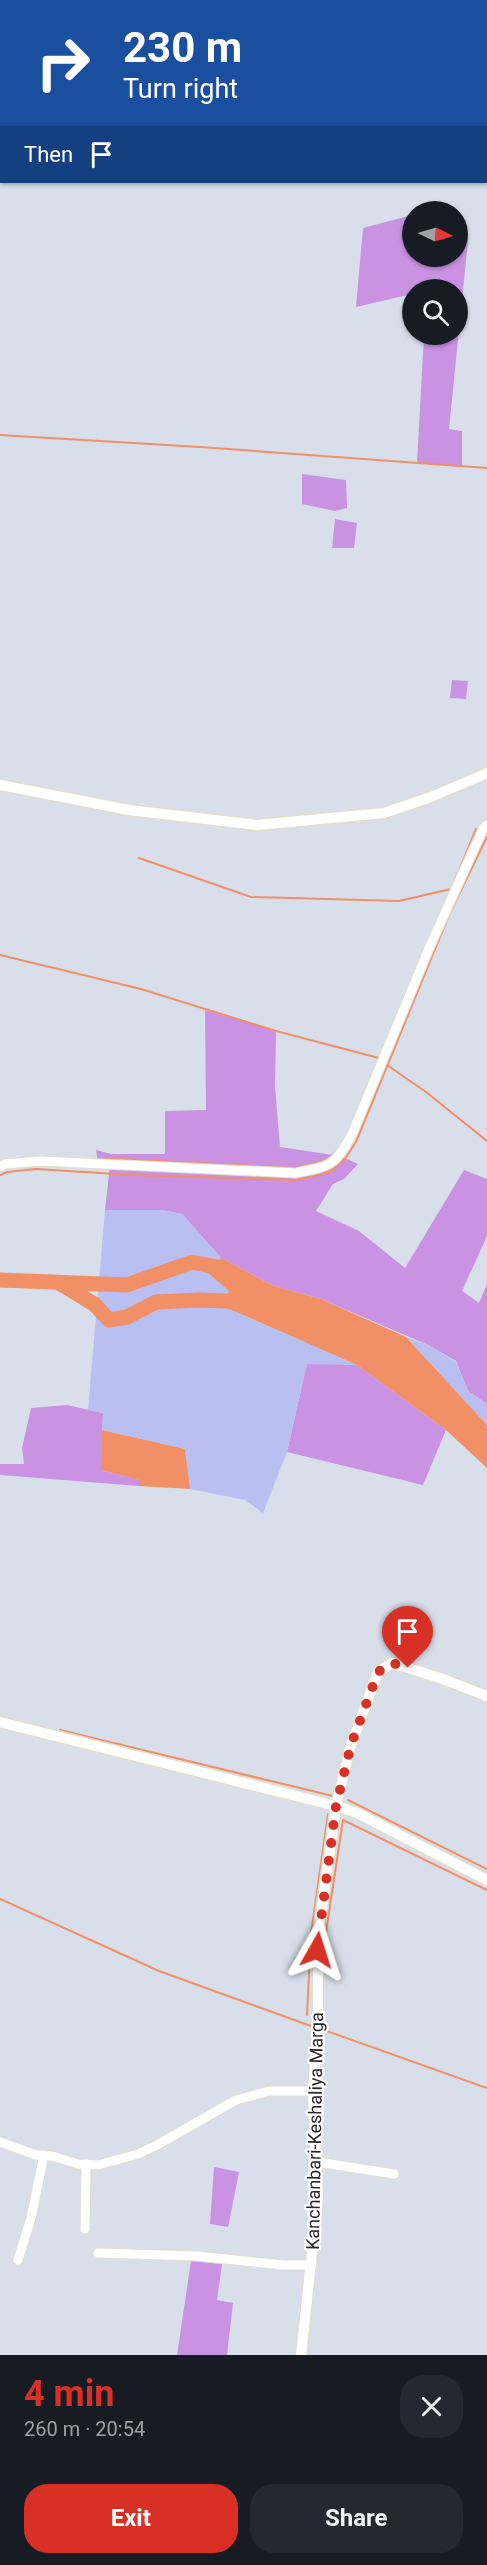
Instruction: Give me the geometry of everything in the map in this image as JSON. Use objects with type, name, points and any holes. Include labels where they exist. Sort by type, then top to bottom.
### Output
[{"type":"street","points":[[0,785],[129,810],[257,825],[384,813],[431,797],[487,773]]},
{"type":"street","points":[[0,1167],[5,1164],[40,1161],[295,1173],[327,1167],[340,1156],[353,1132],[430,946],[487,825]]},
{"type":"street","name":"Kanchanbari-Keshaliya Marga","points":[[301,2355],[318,2197],[313,2091],[318,2022],[318,1935],[336,1806],[351,1745],[378,1672],[392,1663],[487,1696]]},
{"type":"street","points":[[0,1722],[336,1806],[357,1814],[487,1880]]},
{"type":"street","points":[[0,2142],[28,2152],[98,2165],[138,2154],[236,2100],[269,2091],[313,2091]]},
{"type":"street","points":[[18,2260],[31,2218],[44,2155]]},
{"type":"street","points":[[317,2162],[394,2174]]},
{"type":"street","points":[[85,2229],[86,2164]]},
{"type":"street","points":[[98,2253],[197,2256],[283,2265],[312,2265]]},
{"type":"shaded area","points":[[402,218],[402,267],[465,267],[464,279],[402,279],[402,296],[356,307],[363,228]]},
{"type":"shaded area","points":[[423,345],[457,345],[449,429],[462,431],[462,467],[417,463]]},
{"type":"shaded area","points":[[302,474],[346,480],[347,508],[335,511],[302,504]]},
{"type":"shaded area","points":[[335,519],[357,523],[354,548],[332,548]]},
{"type":"shaded area","points":[[452,680],[468,681],[466,699],[450,698]]},
{"type":"shaded area","points":[[205,1010],[276,1031],[275,1086],[280,1147],[340,1156],[358,1164],[344,1179],[333,1184],[316,1211],[359,1231],[405,1268],[464,1170],[487,1179],[487,1236],[462,1291],[479,1303],[487,1284],[487,1404],[468,1391],[456,1361],[428,1345],[321,1299],[274,1286],[221,1258],[182,1214],[161,1210],[105,1210],[110,1165],[98,1164],[96,1150],[111,1154],[165,1154],[165,1111],[206,1110]]},
{"type":"shaded area","points":[[221,1258],[274,1286],[321,1299],[406,1337],[487,1425],[487,1468],[446,1430],[357,1365],[223,1306],[229,1291],[208,1273]]},
{"type":"shaded area","points":[[307,1363],[357,1365],[446,1430],[423,1485],[287,1452]]},
{"type":"shaded area","points":[[67,1405],[103,1413],[101,1470],[140,1480],[139,1486],[0,1475],[0,1464],[24,1464],[22,1448],[31,1408]]},
{"type":"shaded area","points":[[102,1430],[185,1449],[190,1489],[139,1486],[139,1480],[101,1470]]},
{"type":"shaded area","points":[[214,2167],[239,2172],[228,2227],[210,2224]]},
{"type":"shaded area","points":[[191,2261],[222,2264],[217,2300],[233,2303],[227,2355],[177,2355]]},
{"type":"sand","points":[[105,1210],[161,1210],[182,1214],[221,1258],[208,1273],[230,1291],[223,1306],[357,1365],[307,1364],[287,1452],[263,1513],[245,1500],[190,1489],[185,1449],[102,1430],[103,1413],[88,1410]]},
{"type":"sand","points":[[406,1337],[428,1345],[456,1362],[468,1391],[487,1404],[487,1425]]},
{"type":"waterway","points":[[0,435],[487,468]]},
{"type":"waterway","points":[[452,888],[476,829]]},
{"type":"waterway","points":[[0,1175],[7,1172],[36,1169],[132,1175],[296,1180],[330,1172],[345,1159],[356,1142],[449,915],[487,837]]},
{"type":"waterway","points":[[139,858],[251,897],[399,901],[451,889]]},
{"type":"waterway","points":[[0,955],[141,989],[276,1031],[379,1058]]},
{"type":"waterway","points":[[387,1065],[426,1092],[487,1141]]},
{"type":"waterway","points":[[103,1158],[294,1168],[311,1165],[327,1159],[340,1148],[363,1097]]},
{"type":"waterway","points":[[0,1280],[127,1285],[192,1262],[226,1269],[231,1273]]},
{"type":"waterway","points":[[61,1284],[94,1304],[109,1320],[127,1317],[156,1302],[227,1301],[245,1306]]},
{"type":"waterway","points":[[60,1730],[333,1796]]},
{"type":"waterway","points":[[348,1800],[487,1869]]},
{"type":"waterway","points":[[307,2015],[311,1934],[328,1814]]},
{"type":"waterway","points":[[323,1952],[343,1820],[487,1890]]},
{"type":"waterway","points":[[0,1899],[159,1971],[311,2026]]},
{"type":"waterway","points":[[321,2029],[487,2088]]},
{"type":"route","points":[[317,1950],[336,1806],[351,1745],[378,1672],[392,1663],[408,1668]]}]
